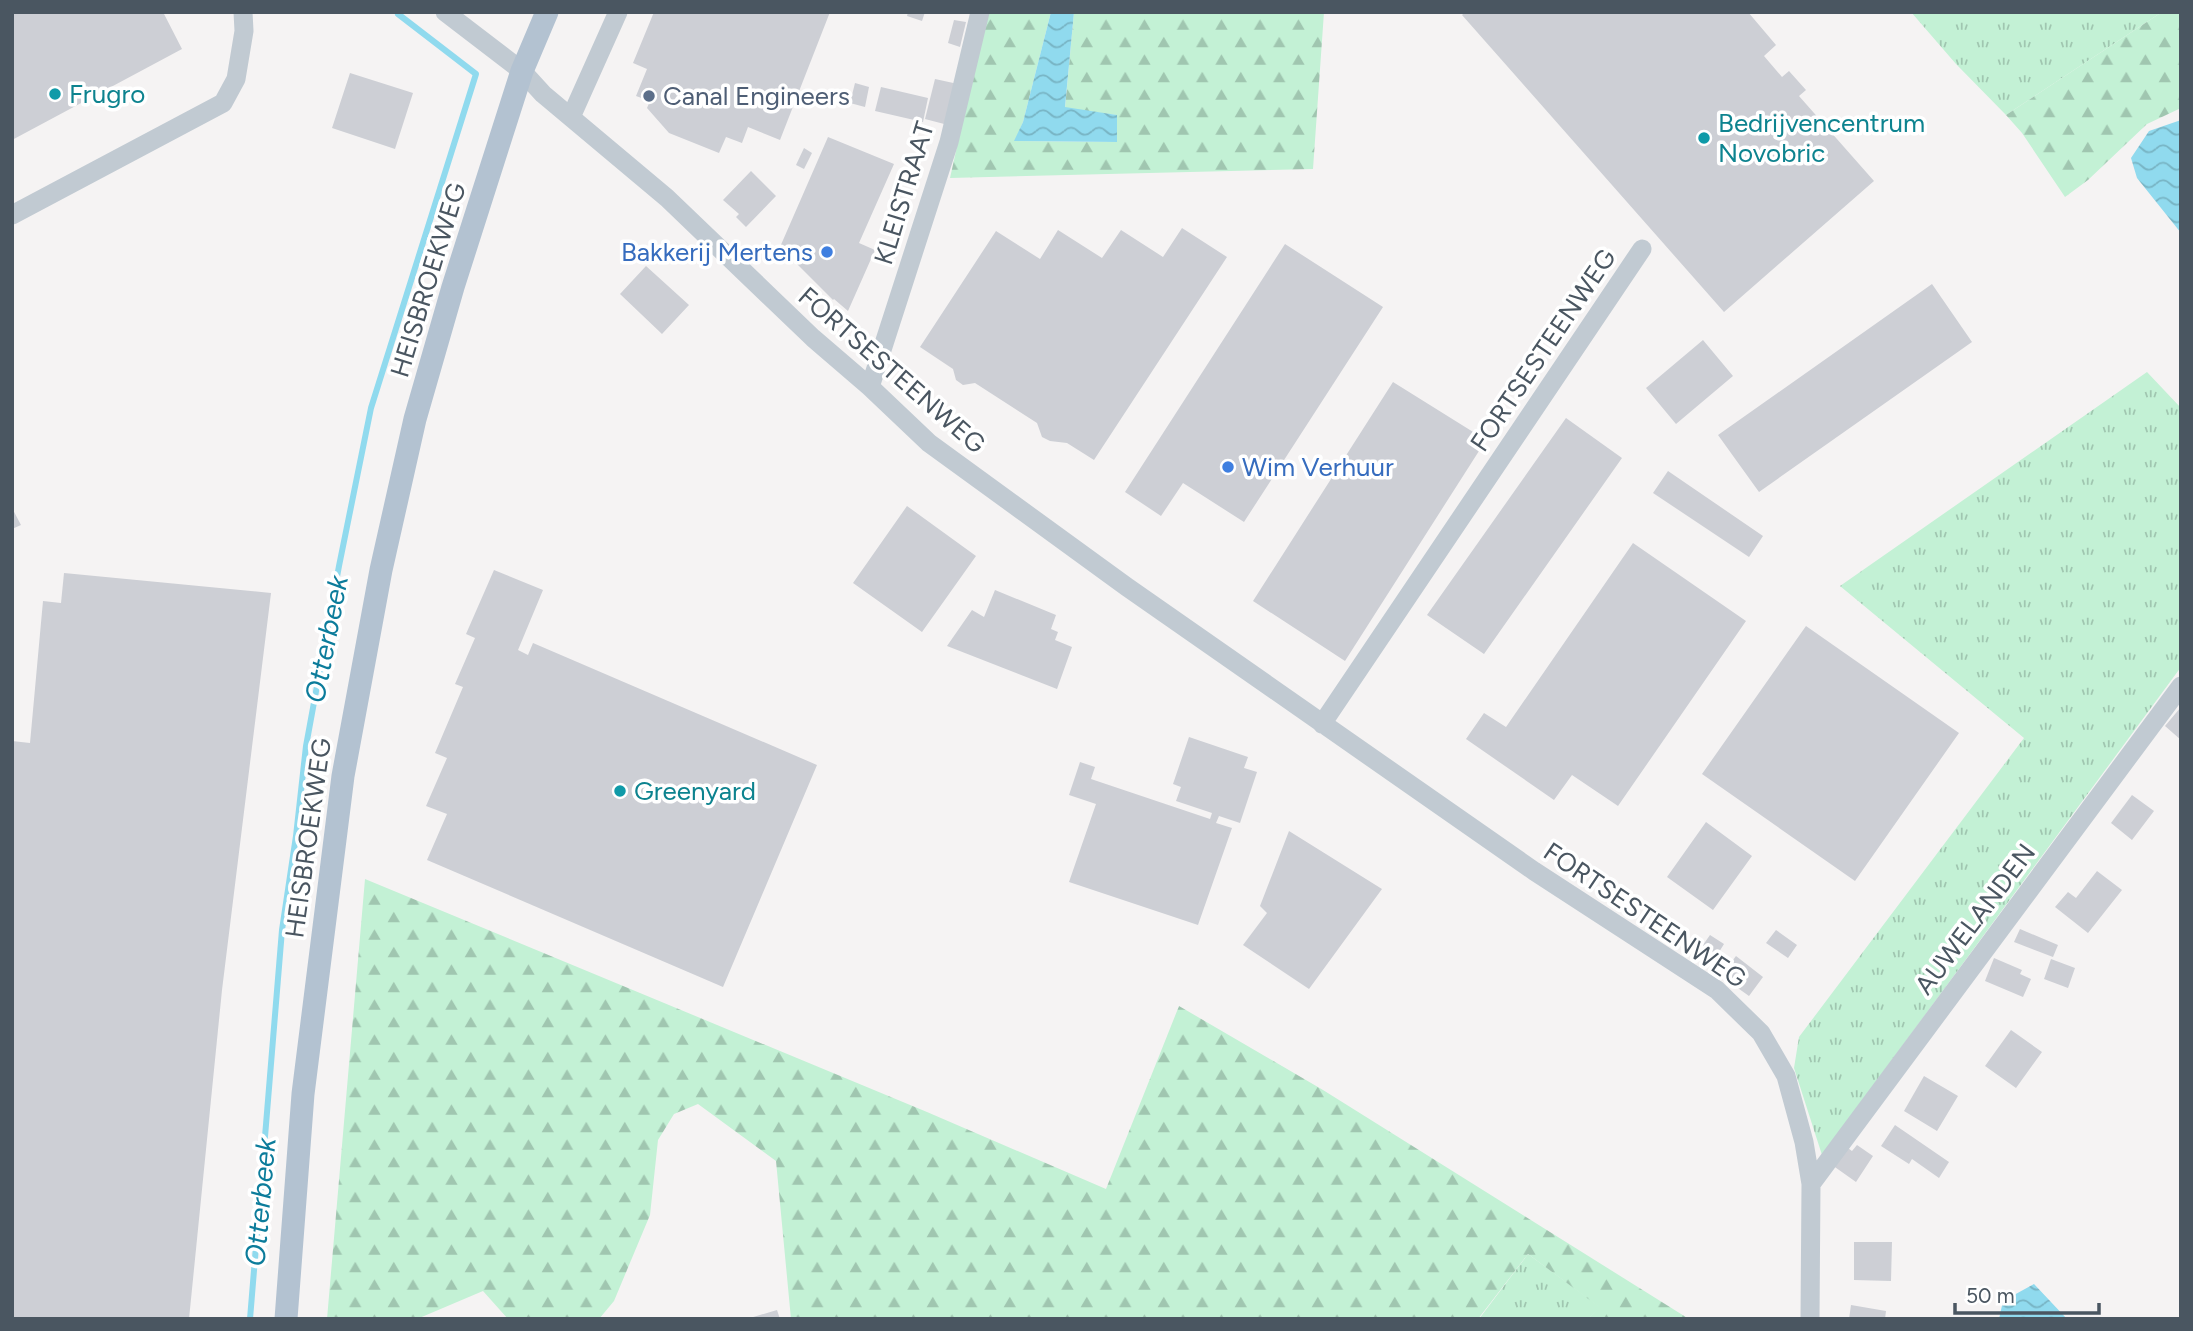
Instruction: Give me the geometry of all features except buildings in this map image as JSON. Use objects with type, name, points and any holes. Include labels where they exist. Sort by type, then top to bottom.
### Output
[{"type":"main road","name":"HEISBROEKWEG","points":[[286,1319],[303,1094],[343,776],[379,582],[418,406],[453,287],[522,71],[547,12]]},
{"type":"street","points":[[12,215],[223,103],[236,79],[244,31],[243,12]]},
{"type":"street","name":"FORTSESTEENWEG","points":[[445,12],[522,71],[543,94],[667,198],[813,338],[929,443],[1322,724],[1534,871],[1717,990],[1761,1033],[1786,1076],[1804,1142],[1811,1184],[1810,1319]]},
{"type":"street","points":[[571,117],[618,12]]},
{"type":"street","name":"KLEISTRAAT","points":[[870,387],[949,142],[980,12]]},
{"type":"street","name":"FORTSESTEENWEG","points":[[1322,724],[1642,249]]},
{"type":"street","name":"AUWELANDEN","points":[[1811,1184],[2181,686]]},
{"type":"green space","points":[[987,12],[1051,12],[1023,122],[1015,141],[1116,142],[1116,115],[1065,108],[1074,12],[1324,12],[1313,169],[950,178]]},
{"type":"green space","points":[[1911,12],[2162,12],[2006,115],[1956,64]]},
{"type":"green space","points":[[2162,12],[2181,12],[2181,108],[2147,124],[2088,180],[2065,197],[2022,133],[2006,115]]},
{"type":"green space","points":[[2147,372],[2181,408],[2181,667],[1822,1155],[1794,1068],[1799,1037],[2024,738],[1840,586]]},
{"type":"green space","points":[[365,879],[1106,1189],[1179,1006],[1323,1090],[1689,1319],[1588,1319],[1599,1307],[1528,1254],[1478,1319],[791,1319],[776,1161],[698,1104],[674,1114],[658,1140],[650,1215],[614,1301],[599,1319],[508,1319],[483,1291],[417,1319],[327,1319]]},
{"type":"green space","points":[[1528,1254],[1600,1307],[1588,1319],[1479,1319]]},
{"type":"water","points":[[1051,12],[1074,12],[1065,107],[1117,115],[1117,142],[1014,141],[1023,122]]},
{"type":"water","points":[[2181,120],[2181,233],[2137,178],[2131,158],[2149,131]]},
{"type":"water","points":[[2034,1284],[2067,1319],[1999,1319],[2003,1301]]},
{"type":"waterway","name":"Otterbeek","points":[[250,1319],[282,930],[306,746],[371,408],[476,74],[398,14]]},
{"type":"place","name":"Frugro","points":[[55,94]]},
{"type":"place","name":"Canal Engineers","points":[[649,96]]},
{"type":"place","name":"Bedrijvencentrum Novobric","points":[[1704,138]]},
{"type":"place","name":"Bakkerij Mertens","points":[[827,252]]},
{"type":"place","name":"Wim Verhuur","points":[[1228,467]]},
{"type":"place","name":"Greenyard","points":[[620,791]]}]
